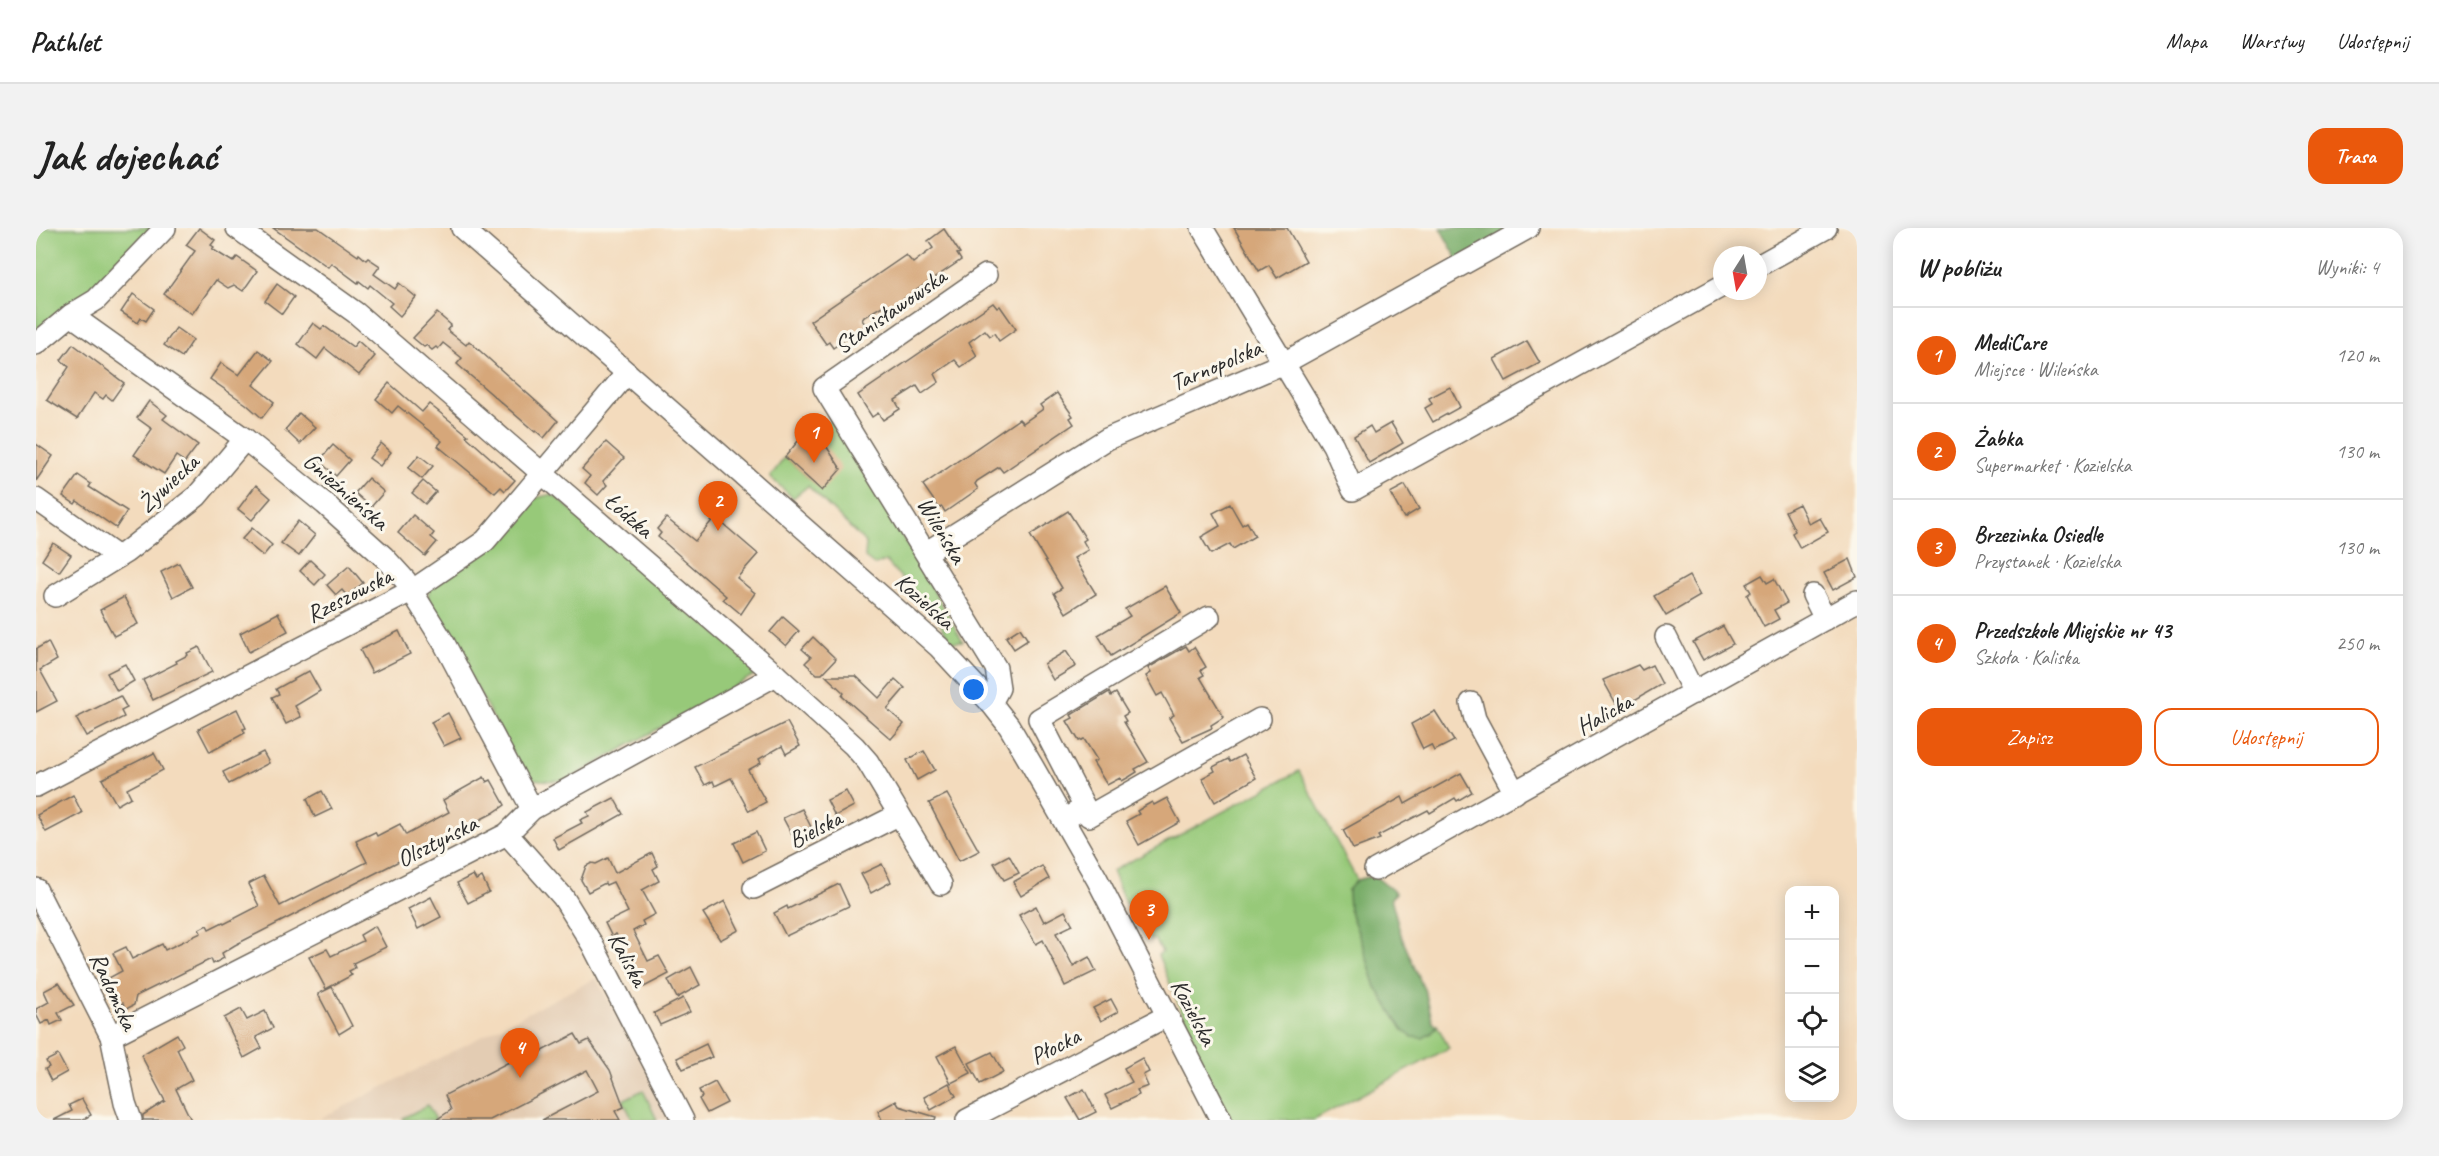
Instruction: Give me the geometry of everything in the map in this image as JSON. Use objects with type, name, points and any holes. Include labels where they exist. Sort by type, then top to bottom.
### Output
[{"type":"street","points":[[36,344],[71,315],[96,300],[165,228]]},
{"type":"street","name":"Łódzka","points":[[237,228],[356,314],[776,675],[855,746],[868,762],[941,884]]},
{"type":"street","name":"Kozielska","points":[[462,228],[627,373],[756,498],[939,647],[991,703],[1009,726],[1064,819],[1221,1120]]},
{"type":"street","points":[[1202,228],[1333,445],[1353,490],[1713,291]]},
{"type":"street","name":"Tarnopolska","points":[[927,552],[1107,439],[1284,363],[1528,228]]},
{"type":"street","points":[[1767,261],[1826,228]]},
{"type":"street","name":"Stanisławowska","points":[[824,388],[986,275]]},
{"type":"street","name":"Gnieźnieńska","points":[[71,315],[245,439],[384,557],[414,590],[532,809]]},
{"type":"street","name":"Rzeszowska","points":[[36,786],[414,590],[485,541],[627,373]]},
{"type":"street","name":"Wileńska","points":[[824,388],[927,552],[966,622],[996,668],[999,688],[991,703]]},
{"type":"street","name":"Żywiecka","points":[[55,596],[155,531],[197,496],[245,439]]},
{"type":"street","points":[[36,499],[118,557]]},
{"type":"street","points":[[1813,595],[1825,619]]},
{"type":"street","name":"Halicka","points":[[1375,870],[1857,601]]},
{"type":"street","points":[[1209,617],[1039,719],[1089,816],[1260,719]]},
{"type":"street","points":[[1666,638],[1694,693]]},
{"type":"street","name":"Olsztyńska","points":[[111,1036],[507,834],[532,809],[776,675]]},
{"type":"street","points":[[1471,703],[1475,719],[1515,793]]},
{"type":"street","points":[[513,773],[529,785],[551,789],[570,789]]},
{"type":"street","points":[[1064,819],[1085,808]]},
{"type":"street","name":"Bielska","points":[[754,888],[898,815]]},
{"type":"street","name":"Kaliska","points":[[507,834],[564,897],[592,944],[684,1120]]},
{"type":"street","name":"Radomska","points":[[36,890],[111,1036],[125,1103],[131,1120]]},
{"type":"street","name":"Płocka","points":[[980,1117],[1167,1016]]},
{"type":"shaded area","points":[[596,978],[674,1120],[320,1119]]},
{"type":"green space","points":[[36,228],[157,228],[96,292],[36,337]]},
{"type":"green space","points":[[1440,228],[1514,228],[1458,260]]},
{"type":"green space","points":[[831,421],[840,428],[963,641],[951,642],[935,615],[886,561],[874,565],[865,558],[866,543],[808,486],[793,498],[770,477],[785,457],[821,489],[812,424]]},
{"type":"green space","points":[[555,496],[755,666],[758,673],[567,780],[551,781],[525,776],[428,599],[429,589],[489,544],[536,498]]},
{"type":"green space","points":[[1299,771],[1357,880],[1348,890],[1349,909],[1376,987],[1403,1030],[1432,1033],[1437,1025],[1449,1048],[1314,1120],[1231,1120],[1189,1038],[1192,1036],[1158,955],[1162,952],[1155,939],[1151,941],[1124,901],[1112,871]]},
{"type":"green space","points":[[1368,877],[1377,878],[1396,893],[1391,898],[1402,938],[1426,994],[1433,1023],[1437,1025],[1432,1033],[1423,1038],[1412,1037],[1403,1030],[1376,987],[1349,909],[1348,890],[1357,880]]},
{"type":"green space","points":[[643,1090],[657,1120],[633,1120],[623,1100]]},
{"type":"green space","points":[[428,1105],[436,1120],[404,1120],[403,1118]]},
{"type":"building","points":[[199,228],[215,240],[211,245],[214,247],[212,249],[233,262],[237,257],[257,271],[243,291],[234,285],[228,288],[216,280],[192,314],[164,294],[195,251],[186,245]]},
{"type":"building","points":[[273,228],[318,228],[358,256],[359,254],[366,260],[368,258],[380,266],[374,274],[395,289],[399,283],[416,297],[400,316],[389,306],[392,303],[370,285],[368,288],[359,281],[358,283],[331,263],[328,267]]},
{"type":"building","points":[[1234,228],[1287,228],[1306,261],[1277,278],[1269,265],[1259,271]]},
{"type":"building","points":[[944,229],[960,253],[957,254],[961,260],[890,308],[887,303],[864,317],[862,320],[866,325],[833,348],[829,342],[826,344],[810,321],[906,255],[913,263],[933,248],[928,241]]},
{"type":"building","points":[[277,284],[294,297],[282,314],[265,301]]},
{"type":"building","points":[[133,294],[154,309],[146,321],[141,318],[138,323],[121,312]]},
{"type":"building","points":[[993,303],[997,308],[1000,306],[1016,329],[999,341],[994,333],[990,336],[985,330],[969,342],[977,356],[961,367],[955,360],[935,374],[939,382],[922,394],[917,386],[895,400],[900,409],[883,420],[878,413],[872,417],[858,395]]},
{"type":"building","points":[[437,313],[451,325],[447,330],[466,345],[469,341],[558,421],[544,438],[457,364],[462,358],[443,343],[438,349],[436,347],[432,350],[413,338]]},
{"type":"building","points":[[313,323],[321,329],[324,326],[353,347],[358,341],[375,356],[359,375],[325,348],[317,359],[298,344]]},
{"type":"building","points":[[176,328],[193,340],[182,357],[164,345]]},
{"type":"building","points":[[1527,341],[1540,363],[1506,381],[1494,359]]},
{"type":"building","points":[[73,344],[124,383],[112,400],[106,395],[103,399],[94,393],[77,419],[47,400],[69,367],[61,360]]},
{"type":"building","points":[[258,350],[273,361],[253,385],[274,402],[262,418],[210,379],[221,363],[239,375]]},
{"type":"building","points":[[389,383],[422,412],[429,404],[468,435],[466,436],[515,480],[505,491],[501,487],[495,493],[438,446],[442,441],[398,406],[392,413],[376,399]]},
{"type":"building","points":[[1450,387],[1460,407],[1433,422],[1425,408],[1432,404],[1429,398]]},
{"type":"building","points":[[1057,393],[1073,416],[1070,418],[1074,424],[1003,472],[999,467],[977,481],[975,484],[978,489],[945,512],[942,507],[939,508],[923,485],[1019,419],[1023,423],[1043,409],[1040,405]]},
{"type":"building","points":[[149,401],[167,415],[163,419],[198,445],[185,462],[176,456],[164,474],[134,455],[152,429],[137,418]]},
{"type":"building","points":[[299,413],[315,427],[300,444],[285,430]]},
{"type":"building","points":[[1391,423],[1403,443],[1369,463],[1354,436],[1370,426],[1374,433]]},
{"type":"building","points":[[812,424],[841,469],[822,491],[785,457]]},
{"type":"building","points":[[606,442],[624,458],[603,481],[607,485],[598,495],[585,483],[590,476],[582,469]]},
{"type":"building","points":[[381,443],[391,452],[380,466],[369,458]]},
{"type":"building","points":[[36,444],[53,456],[36,481]]},
{"type":"building","points":[[333,445],[350,460],[336,476],[319,461]]},
{"type":"building","points":[[419,455],[433,466],[422,479],[408,468]]},
{"type":"building","points":[[78,475],[91,484],[89,487],[127,511],[116,528],[77,501],[75,504],[63,496]]},
{"type":"building","points":[[368,478],[384,492],[371,507],[355,493]]},
{"type":"building","points":[[423,481],[436,492],[425,504],[412,493]]},
{"type":"building","points":[[256,485],[271,498],[252,520],[238,509]]},
{"type":"building","points":[[1405,485],[1419,509],[1404,518],[1390,493]]},
{"type":"building","points":[[1230,504],[1242,525],[1247,522],[1255,536],[1233,549],[1230,544],[1211,554],[1201,537],[1220,526],[1213,513]]},
{"type":"building","points":[[1799,504],[1809,524],[1820,518],[1828,532],[1800,548],[1785,511]]},
{"type":"building","points":[[1068,511],[1086,539],[1083,541],[1088,550],[1074,558],[1096,594],[1066,613],[1054,593],[1062,588],[1030,535]]},
{"type":"building","points":[[413,515],[434,533],[431,537],[437,542],[425,556],[398,533]]},
{"type":"building","points":[[715,517],[758,554],[737,578],[755,593],[741,614],[723,599],[726,596],[658,537],[661,533],[657,529],[666,518],[695,541]]},
{"type":"building","points":[[298,521],[315,535],[299,556],[281,543]]},
{"type":"building","points":[[252,528],[272,545],[263,556],[242,539]]},
{"type":"building","points":[[53,543],[71,555],[59,572],[42,560]]},
{"type":"building","points":[[1850,559],[1857,577],[1833,590],[1824,573]]},
{"type":"building","points":[[310,560],[325,574],[315,585],[300,571]]},
{"type":"building","points":[[179,563],[192,587],[173,597],[161,572]]},
{"type":"building","points":[[349,566],[363,583],[347,596],[342,590],[336,595],[327,585]]},
{"type":"building","points":[[1762,575],[1767,583],[1774,579],[1787,603],[1774,610],[1779,619],[1764,627],[1747,595],[1751,592],[1746,584]]},
{"type":"building","points":[[1689,576],[1700,596],[1666,616],[1654,596]]},
{"type":"building","points":[[1165,586],[1181,613],[1111,656],[1098,635],[1130,616],[1125,609]]},
{"type":"building","points":[[124,597],[138,624],[114,636],[100,610]]},
{"type":"building","points":[[278,613],[288,631],[249,652],[240,633]]},
{"type":"building","points":[[783,617],[799,631],[786,646],[770,632]]},
{"type":"building","points":[[1723,626],[1733,644],[1703,660],[1693,642]]},
{"type":"building","points":[[1020,628],[1028,640],[1014,649],[1006,637]]},
{"type":"building","points":[[399,631],[410,654],[372,673],[360,650]]},
{"type":"building","points":[[813,637],[836,659],[822,674],[817,674],[805,663],[811,657],[802,649]]},
{"type":"building","points":[[48,642],[57,660],[40,670],[57,701],[36,712],[36,649]]},
{"type":"building","points":[[1186,646],[1189,651],[1194,647],[1206,667],[1201,670],[1204,675],[1200,677],[1224,717],[1211,725],[1212,728],[1183,741],[1169,718],[1174,715],[1162,693],[1157,696],[1146,676],[1151,673],[1148,668]]},
{"type":"building","points":[[199,647],[212,672],[153,700],[143,680],[177,663],[176,661],[188,655],[187,653]]},
{"type":"building","points":[[1066,651],[1076,666],[1053,680],[1044,664]]},
{"type":"building","points":[[125,664],[134,681],[117,691],[107,673]]},
{"type":"building","points":[[1638,665],[1642,670],[1652,665],[1662,684],[1619,709],[1603,680]]},
{"type":"building","points":[[309,671],[320,691],[295,706],[301,717],[286,724],[272,697],[279,694],[276,689]]},
{"type":"building","points":[[826,676],[856,676],[879,698],[895,679],[905,688],[887,709],[904,724],[891,739],[842,696],[844,693]]},
{"type":"building","points":[[1109,692],[1111,696],[1116,693],[1128,713],[1123,716],[1126,721],[1124,722],[1148,762],[1135,769],[1137,772],[1122,781],[1120,778],[1107,785],[1093,762],[1097,760],[1084,739],[1079,741],[1067,721],[1073,718],[1071,715]]},
{"type":"building","points":[[120,696],[127,708],[121,711],[124,717],[86,736],[76,718]]},
{"type":"building","points":[[237,709],[246,728],[243,729],[245,733],[210,752],[198,729]]},
{"type":"building","points":[[1435,711],[1454,741],[1434,751],[1431,745],[1423,749],[1411,724]]},
{"type":"building","points":[[448,713],[461,738],[444,746],[431,722]]},
{"type":"building","points":[[787,722],[800,746],[786,754],[782,746],[759,759],[761,763],[748,770],[766,802],[749,811],[731,778],[715,786],[713,781],[705,785],[695,767]]},
{"type":"building","points":[[924,751],[935,770],[917,780],[907,760]]},
{"type":"building","points":[[263,752],[269,763],[229,784],[223,772]]},
{"type":"building","points":[[154,753],[163,770],[127,789],[131,797],[117,805],[102,779]]},
{"type":"building","points":[[1243,755],[1256,778],[1215,802],[1202,778],[1215,771],[1213,767],[1228,759],[1230,762]]},
{"type":"building","points":[[1461,773],[1472,792],[1457,801],[1455,798],[1430,813],[1428,810],[1378,836],[1380,839],[1353,849],[1343,830],[1402,797],[1405,804]]},
{"type":"building","points":[[484,777],[487,782],[491,780],[505,805],[493,813],[235,945],[222,953],[224,958],[213,964],[211,959],[136,996],[134,1005],[126,1009],[123,1003],[121,1004],[107,979],[122,971],[113,953],[126,947],[132,959],[162,944],[165,950],[201,933],[199,929],[207,925],[209,929],[223,922],[224,924],[259,906],[248,884],[264,876],[280,906],[367,862],[356,841],[375,832],[377,836],[400,824],[406,835],[449,812],[443,800]]},
{"type":"building","points":[[322,791],[332,809],[315,817],[307,799]]},
{"type":"building","points":[[846,791],[854,806],[835,816],[827,800]]},
{"type":"building","points":[[947,794],[979,851],[959,861],[929,803]]},
{"type":"building","points":[[73,795],[82,813],[46,832],[37,815]]},
{"type":"building","points":[[614,798],[623,814],[559,850],[553,838],[582,823],[580,820],[589,816],[587,812]]},
{"type":"building","points":[[1167,798],[1180,822],[1139,845],[1126,821],[1139,814],[1137,811],[1152,802],[1154,805]]},
{"type":"building","points":[[802,809],[811,827],[793,837],[783,818]]},
{"type":"building","points":[[756,832],[765,851],[743,862],[734,843]]},
{"type":"building","points":[[652,853],[658,866],[653,869],[659,881],[642,890],[655,914],[642,921],[644,925],[633,931],[648,961],[659,956],[669,974],[644,987],[640,979],[636,981],[629,968],[633,966],[616,934],[612,937],[605,923],[628,912],[613,882],[606,885],[605,883],[588,892],[581,880],[586,866],[592,863],[596,864],[608,858],[615,873]]},
{"type":"building","points":[[1009,855],[1019,873],[1004,880],[994,863]]},
{"type":"building","points":[[882,864],[891,882],[871,893],[861,874]]},
{"type":"building","points":[[1042,866],[1049,879],[1021,896],[1013,882]]},
{"type":"building","points":[[473,875],[476,880],[482,877],[489,892],[468,903],[457,883]]},
{"type":"building","points":[[839,884],[849,906],[786,936],[774,913],[787,906],[788,909]]},
{"type":"building","points":[[431,897],[441,917],[418,929],[408,909]]},
{"type":"building","points":[[725,901],[739,930],[720,940],[703,913]]},
{"type":"building","points":[[1036,906],[1044,922],[1065,911],[1073,925],[1056,933],[1073,966],[1089,957],[1096,971],[1065,986],[1043,940],[1036,944],[1019,915]]},
{"type":"building","points":[[375,926],[386,947],[353,963],[355,968],[349,971],[352,975],[326,989],[309,957],[327,949],[331,956],[363,941],[360,935]]},
{"type":"building","points":[[691,967],[700,985],[677,998],[668,980]]},
{"type":"building","points":[[59,983],[74,1005],[58,1013],[62,1020],[51,1025],[49,1020],[41,1024],[36,1009],[49,1002],[44,991]]},
{"type":"building","points":[[332,987],[352,1026],[339,1034],[318,994]]},
{"type":"building","points":[[683,998],[690,1012],[660,1025],[654,1013]]},
{"type":"building","points":[[1111,999],[1118,1012],[1101,1021],[1093,1008]]},
{"type":"building","points":[[241,1009],[247,1020],[265,1011],[273,1028],[256,1037],[262,1048],[244,1058],[224,1018]]},
{"type":"building","points":[[177,1034],[183,1045],[177,1049],[192,1080],[176,1089],[191,1120],[143,1120],[143,1115],[165,1101],[141,1055]]},
{"type":"building","points":[[575,1034],[581,1044],[589,1040],[610,1070],[624,1107],[615,1111],[620,1120],[542,1120],[598,1091],[587,1070],[490,1120],[436,1120],[451,1110],[445,1095],[540,1046],[542,1051]]},
{"type":"building","points":[[706,1044],[712,1057],[683,1069],[677,1058]]},
{"type":"building","points":[[956,1046],[971,1073],[951,1083],[937,1056]]},
{"type":"building","points":[[992,1052],[1003,1072],[980,1084],[969,1063]]},
{"type":"building","points":[[58,1055],[67,1072],[51,1081],[45,1069],[49,1067],[46,1061]]},
{"type":"building","points":[[1142,1058],[1149,1072],[1143,1075],[1148,1086],[1137,1090],[1139,1095],[1112,1108],[1105,1095],[1132,1082],[1124,1068]]},
{"type":"building","points":[[715,1082],[727,1103],[707,1113],[699,1099],[702,1097],[699,1090]]},
{"type":"building","points":[[949,1083],[956,1096],[931,1110],[924,1097]]},
{"type":"building","points":[[1084,1089],[1096,1112],[1080,1120],[1067,1098]]},
{"type":"building","points":[[82,1099],[91,1115],[82,1120],[54,1120],[72,1111],[69,1105]]},
{"type":"building","points":[[896,1101],[899,1106],[936,1117],[935,1120],[882,1120],[878,1111]]},
{"type":"place","name":"MediCare","points":[[814,463]]},
{"type":"place","name":"Żabka","points":[[718,531]]},
{"type":"place","name":"Brzezinka Osiedle","points":[[1149,940]]},
{"type":"place","name":"Przedszkole Miejskie nr 43","points":[[520,1078]]}]
